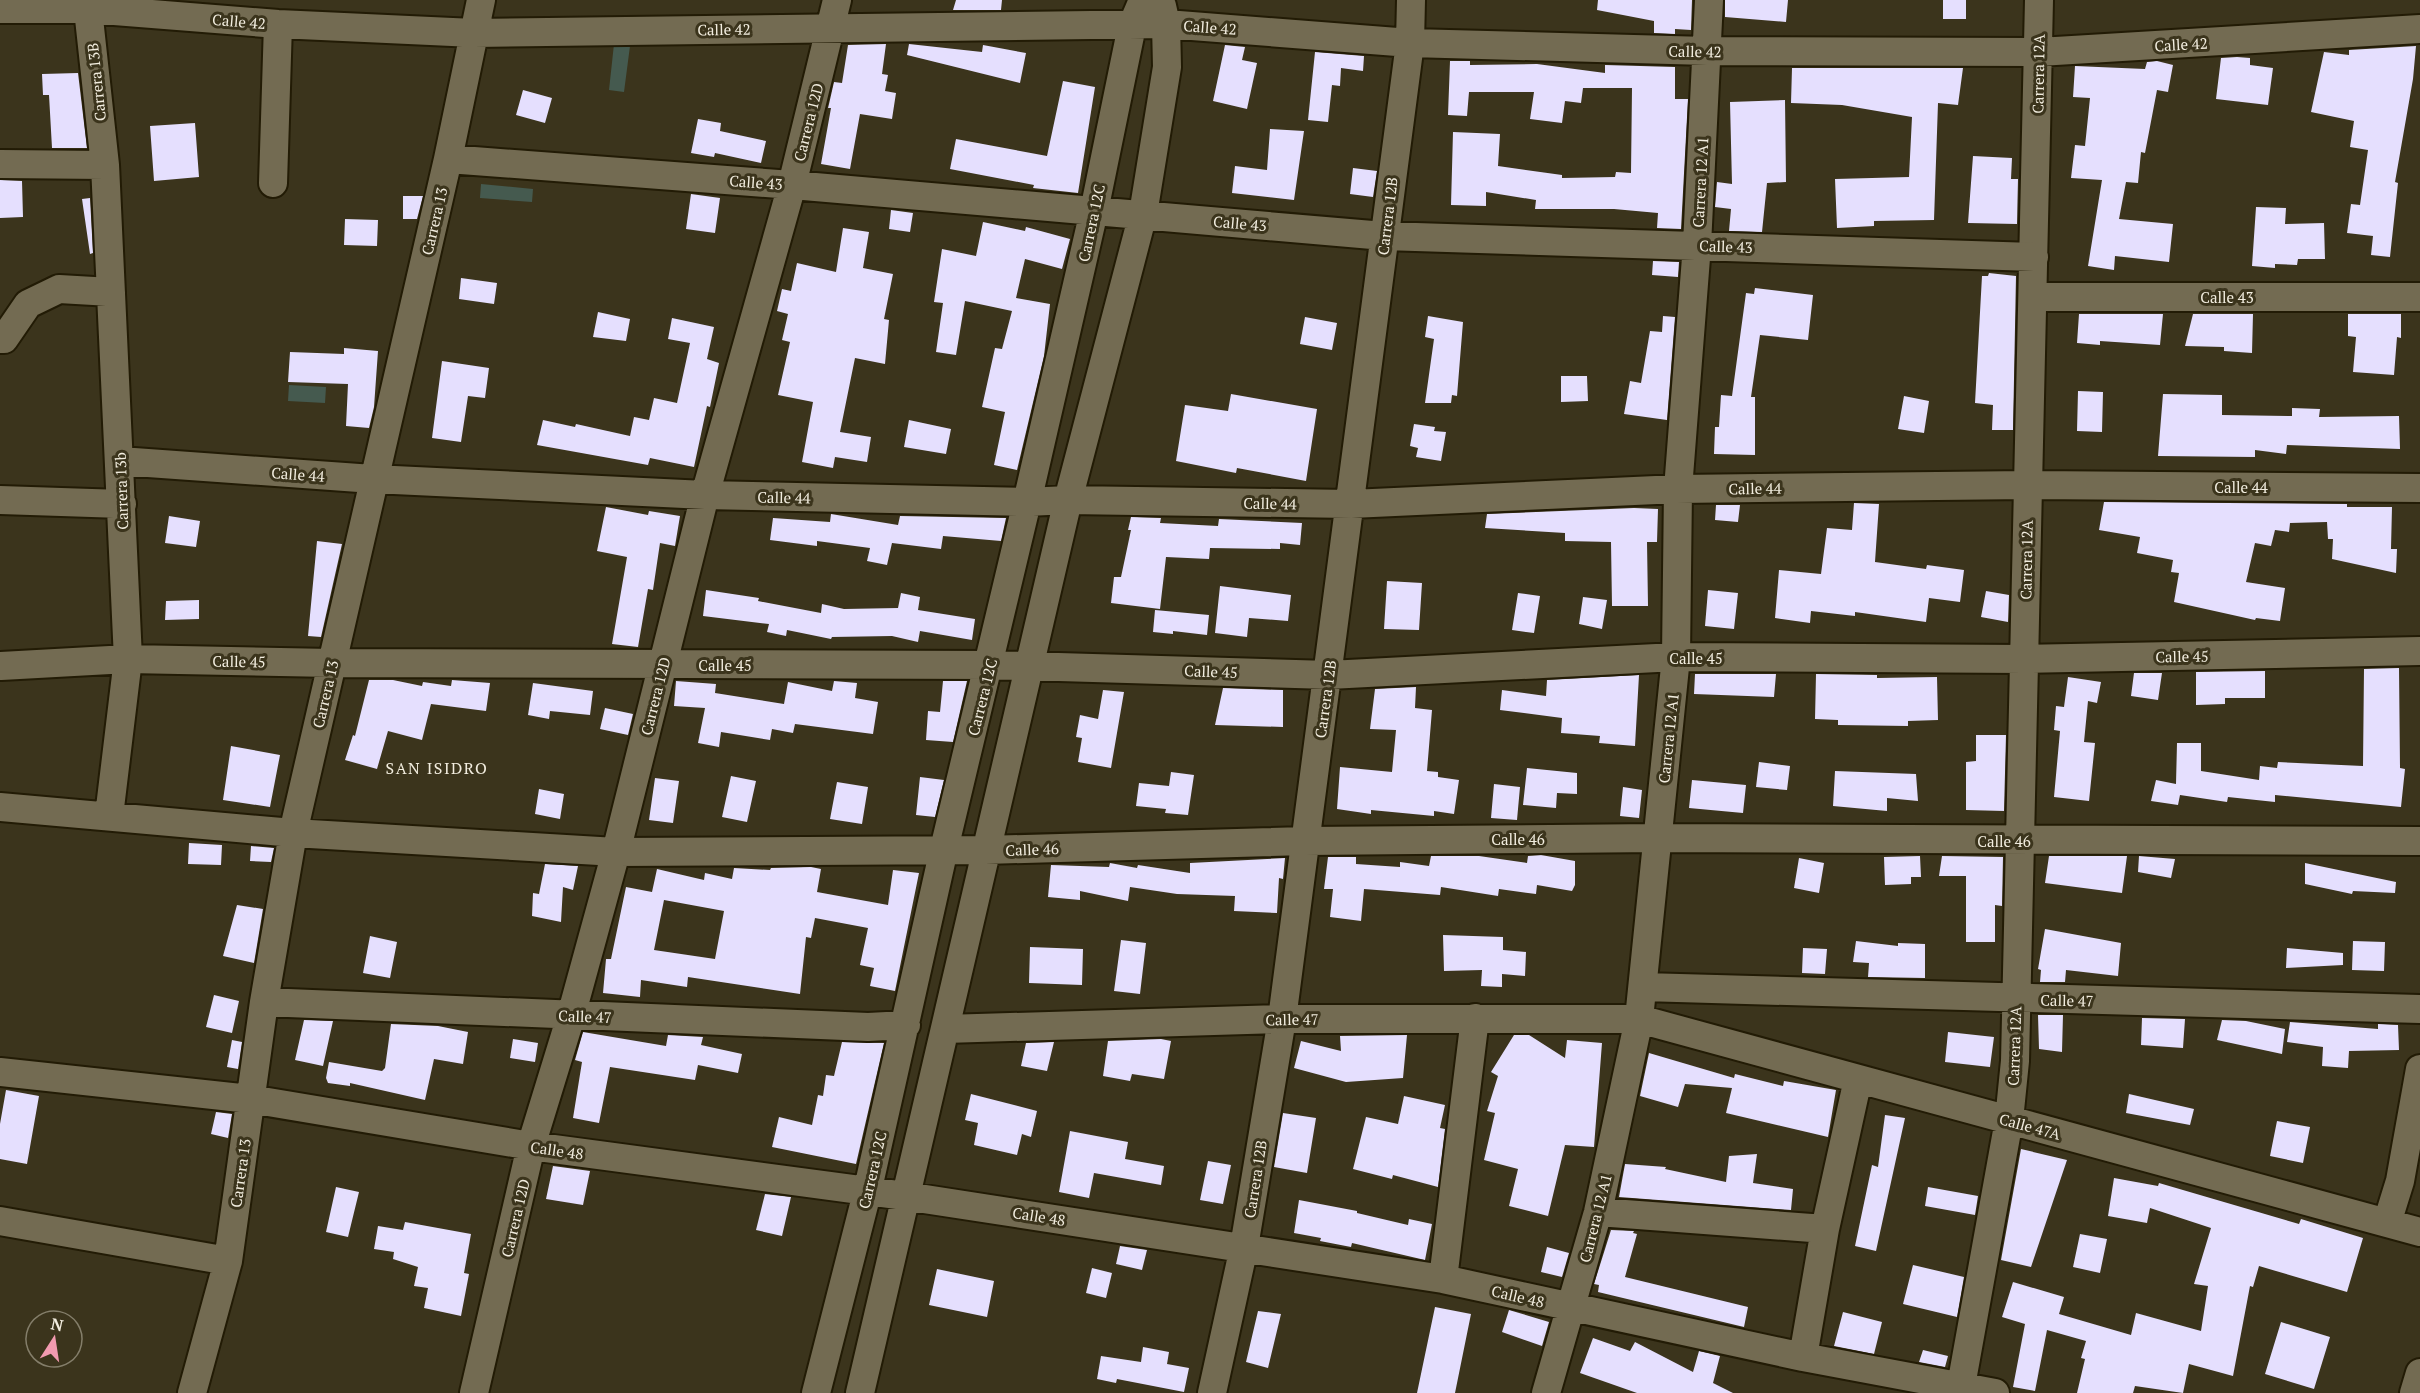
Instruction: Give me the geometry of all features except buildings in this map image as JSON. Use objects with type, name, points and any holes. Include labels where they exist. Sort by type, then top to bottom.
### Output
[{"type":"street","name":"Carrera 13","points":[[192,1393],[228,1261],[264,1002],[293,832],[448,159],[481,0]]},
{"type":"street","name":"Carrera 12C","points":[[816,1393],[867,1193],[944,849],[1028,502],[1094,211],[1132,26],[1143,0]]},
{"type":"street","name":"Carrera 12B","points":[[1212,1393],[1244,1247],[1282,1019],[1329,675],[1410,43],[1411,0]]},
{"type":"street","name":"Carrera 12 A1","points":[[1546,1393],[1598,1212],[1639,1019],[1676,657],[1678,489],[1697,245],[1709,0]]},
{"type":"street","name":"Carrera 12A","points":[[1960,1386],[2009,1120],[2016,998],[2039,0]]},
{"type":"street","name":"Calle 42","points":[[0,9],[88,4],[196,9],[278,24],[474,33],[834,14],[1132,26],[1163,12],[1410,43],[1707,51],[2039,52],[2420,29]]},
{"type":"street","name":"Carrera 13B","points":[[88,4],[105,165]]},
{"type":"street","points":[[860,1393],[1068,500],[1143,214],[1167,67],[1163,12]]},
{"type":"street","name":"Carrera 12D","points":[[474,1393],[531,1146],[571,1016],[616,852],[705,495],[792,185],[834,14]]},
{"type":"street","points":[[273,183],[278,24]]},
{"type":"street","name":"Calle 43","points":[[448,159],[792,185],[1384,236],[2034,257]]},
{"type":"street","points":[[0,164],[105,165]]},
{"type":"street","name":"Carrera 13b","points":[[105,165],[128,659],[110,816]]},
{"type":"street","points":[[0,339],[4,339],[28,304],[59,289],[111,292]]},
{"type":"street","name":"Calle 43","points":[[2033,297],[2420,297]]},
{"type":"street","name":"Calle 44","points":[[120,461],[373,479],[705,495],[1028,502],[1068,500],[1351,504],[1678,489],[2028,486],[2420,488]]},
{"type":"street","points":[[0,500],[122,504]]},
{"type":"street","name":"Calle 45","points":[[1,666],[128,659],[332,663],[989,665],[1329,675],[1676,657],[2024,659],[2420,651]]},
{"type":"street","name":"Calle 46","points":[[0,807],[293,832],[616,852],[985,850],[1306,841],[1658,838],[2020,842],[2420,841]]},
{"type":"street","name":"Calle 47","points":[[1642,987],[2420,1009]]},
{"type":"street","name":"Calle 47","points":[[264,1002],[571,1016],[906,1026]]},
{"type":"street","points":[[1443,1279],[1475,1018]]},
{"type":"street","name":"Calle 47","points":[[945,1029],[1282,1019],[1639,1019]]},
{"type":"street","name":"Calle 47A","points":[[1639,1019],[2420,1232]]},
{"type":"street","points":[[2387,1223],[2400,1181],[2420,1069]]},
{"type":"street","name":"Calle 48","points":[[0,1072],[250,1099],[531,1146],[867,1193],[905,1196],[1443,1279],[1803,1357],[1995,1393]]},
{"type":"street","points":[[1803,1357],[1825,1229],[1858,1079]]},
{"type":"street","points":[[1598,1212],[1825,1229]]},
{"type":"street","points":[[0,1221],[228,1261]]},
{"type":"street","points":[[2415,1393],[2420,1373]]},
{"type":"green space","points":[[614,44],[630,46],[624,92],[609,90]]},
{"type":"green space","points":[[481,184],[533,189],[532,202],[480,198]]},
{"type":"green space","points":[[289,385],[326,387],[325,403],[288,401]]},
{"type":"district","name":"SAN ISIDRO","points":[[437,768]]}]
